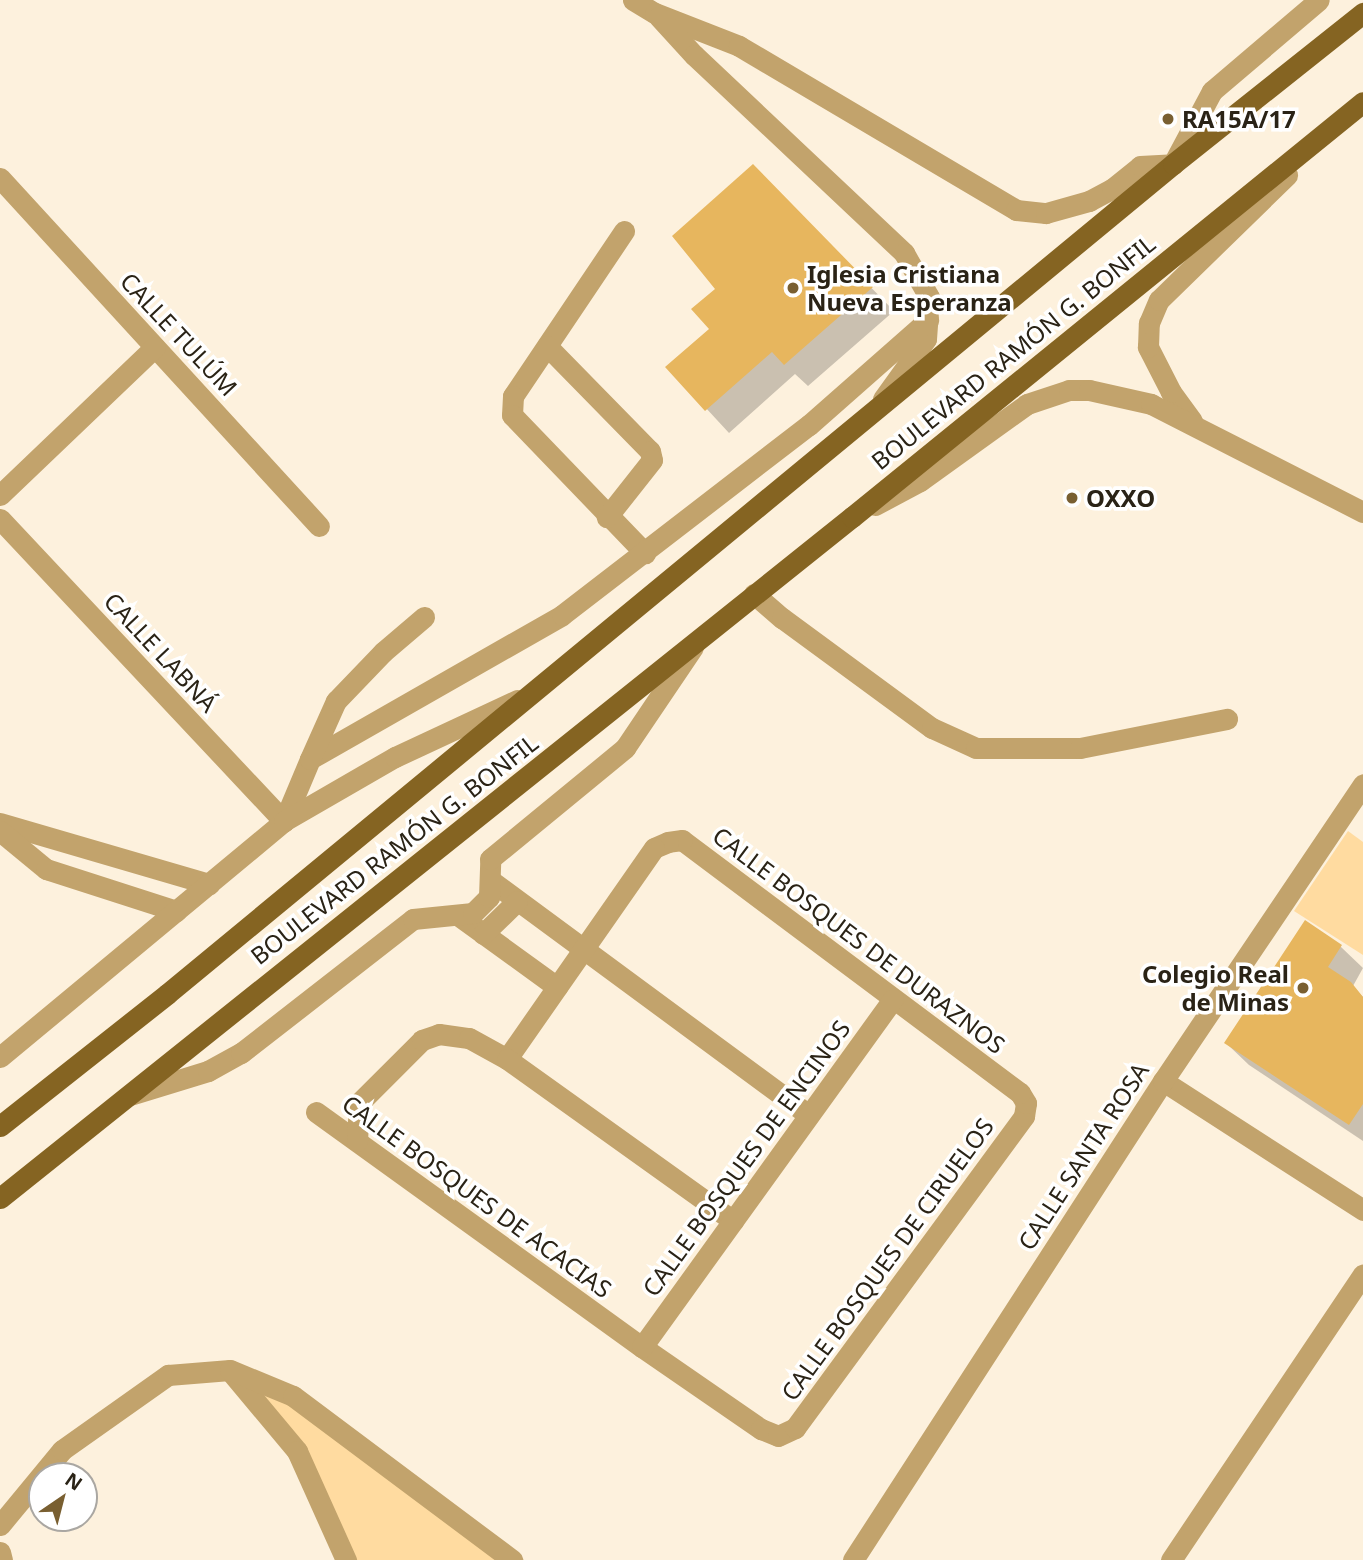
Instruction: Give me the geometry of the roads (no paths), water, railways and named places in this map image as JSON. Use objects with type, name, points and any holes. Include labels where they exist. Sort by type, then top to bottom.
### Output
[{"type":"main road","name":"BOULEVARD RAMÓN G. BONFIL","points":[[0,1126],[167,994],[1173,164],[1363,13]]},
{"type":"main road","name":"BOULEVARD RAMÓN G. BONFIL","points":[[0,1198],[696,643],[1359,105]]},
{"type":"street","points":[[633,0],[655,13],[740,46],[1016,211],[1046,213],[1066,210],[1112,189],[1140,166],[1173,164]]},
{"type":"street","name":"BOULEVARD RAMÓN G. BONFIL","points":[[1173,164],[1212,91],[1319,0]]},
{"type":"street","points":[[655,13],[695,55],[904,253],[929,297],[926,339],[877,407]]},
{"type":"street","points":[[1193,423],[1171,392],[1148,347],[1149,323],[1159,300],[1359,105]]},
{"type":"street","name":"CALLE TULÚM","points":[[0,178],[319,526]]},
{"type":"street","points":[[624,231],[513,396],[512,415],[607,517],[645,553]]},
{"type":"street","points":[[310,759],[562,615],[809,425],[928,320]]},
{"type":"street","points":[[547,346],[650,451],[652,460],[607,517]]},
{"type":"street","points":[[0,495],[155,347]]},
{"type":"street","points":[[852,517],[920,481],[1027,404],[1059,393],[1090,390],[1111,392],[1151,404],[1193,423],[1363,512]]},
{"type":"street","name":"CALLE LABNÁ","points":[[0,519],[284,821]]},
{"type":"street","points":[[754,594],[782,618],[932,729],[976,748],[1080,748],[1227,719]]},
{"type":"street","name":"BOULEVARD RAMÓN G. BONFIL","points":[[284,821],[336,701],[383,652],[424,617]]},
{"type":"street","name":"BOULEVARD RAMÓN G. BONFIL","points":[[124,1097],[208,1071],[241,1052],[413,919],[474,913],[489,897],[490,859],[625,748],[696,643]]},
{"type":"street","name":"BOULEVARD RAMÓN G. BONFIL","points":[[0,1057],[284,821],[395,757],[532,694]]},
{"type":"street","name":"CALLE SANTA ROSA","points":[[853,1560],[1163,1081],[1363,784]]},
{"type":"street","points":[[0,823],[209,884]]},
{"type":"street","points":[[0,831],[46,869],[176,911]]},
{"type":"street","name":"CALLE BOSQUES DE DURAZNOS","points":[[557,987],[654,848],[682,840],[1020,1093],[1026,1103]]},
{"type":"street","points":[[490,880],[809,1115]]},
{"type":"street","points":[[483,934],[517,901]]},
{"type":"street","points":[[458,916],[557,987],[507,1059]]},
{"type":"street","name":"CALLE BOSQUES DE ENCINOS","points":[[642,1347],[893,999]]},
{"type":"street","points":[[357,1141],[359,1103],[422,1040],[439,1034],[469,1038],[507,1059],[733,1221]]},
{"type":"street","points":[[1163,1081],[1363,1210]]},
{"type":"street","name":"CALLE BOSQUES DE CIRUELOS","points":[[778,1436],[795,1428],[1024,1116],[1026,1103]]},
{"type":"street","name":"CALLE BOSQUES DE ACACIAS","points":[[316,1112],[642,1347],[761,1429],[778,1436]]},
{"type":"street","points":[[1171,1560],[1363,1274]]},
{"type":"street","points":[[230,1370],[297,1451],[346,1560]]},
{"type":"street","points":[[0,1525],[62,1450],[167,1376],[230,1370],[293,1396],[512,1560]]},
{"type":"street","points":[[0,1552],[2,1560]]},
{"type":"place","name":"RA15A/17","points":[[1168,119]]},
{"type":"place","name":"Iglesia Cristiana Nueva Esperanza","points":[[793,288]]},
{"type":"place","name":"OXXO","points":[[1072,498]]},
{"type":"place","name":"Colegio Real de Minas","points":[[1303,988]]}]
